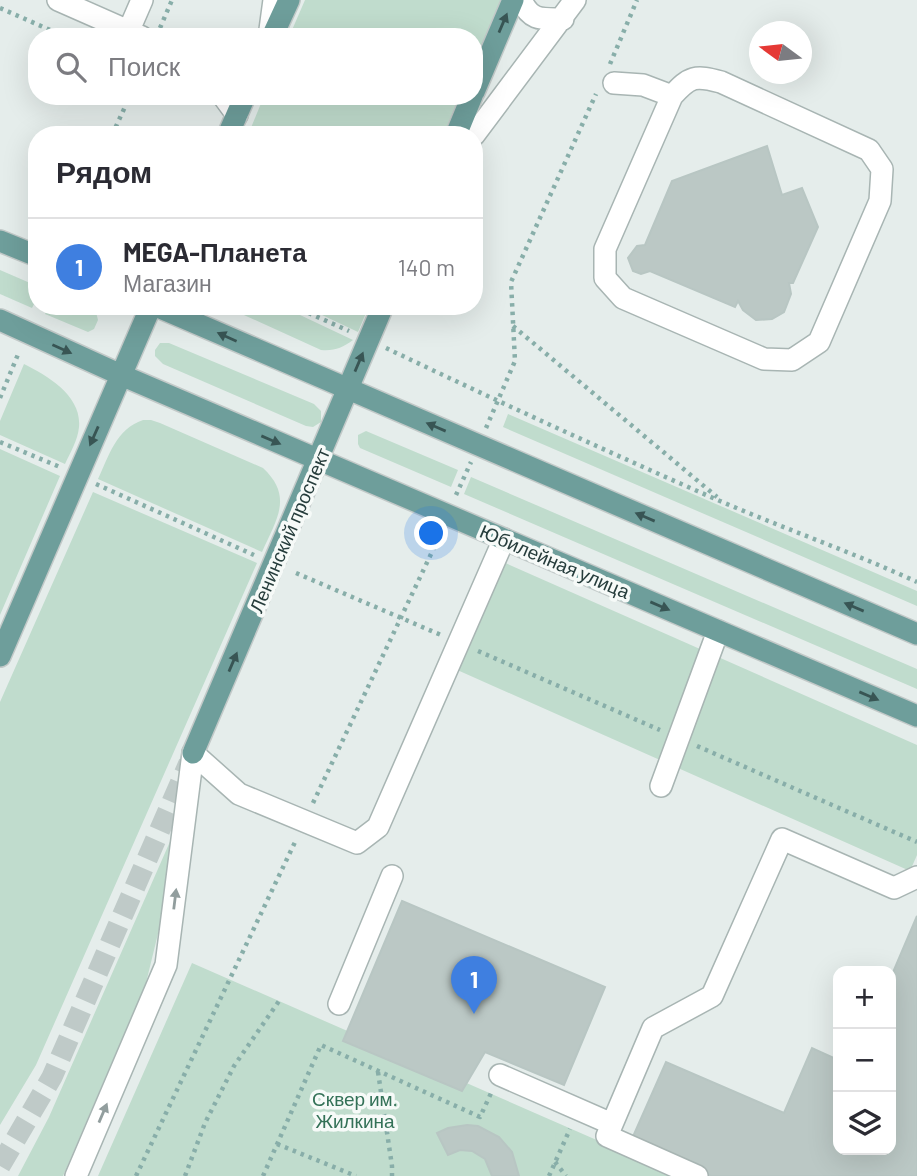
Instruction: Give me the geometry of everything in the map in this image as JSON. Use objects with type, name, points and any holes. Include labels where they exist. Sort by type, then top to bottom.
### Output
[{"type":"main road","points":[[272,28],[277,0]]},
{"type":"main road","points":[[483,70],[513,0]]},
{"type":"main road","points":[[460,126],[468,105]]},
{"type":"main road","points":[[232,126],[241,106]]},
{"type":"main road","points":[[0,241],[28,252]]},
{"type":"main road","points":[[0,656],[149,315]]},
{"type":"main road","points":[[174,315],[917,634]]},
{"type":"main road","name":"Ленинский проспект","points":[[193,753],[379,315]]},
{"type":"main road","name":"Юбилейная улица","points":[[0,320],[121,375],[917,716]]},
{"type":"street","points":[[58,0],[121,28]]},
{"type":"street","points":[[136,28],[142,0]]},
{"type":"street","points":[[521,0],[527,12],[540,19],[563,19]]},
{"type":"street","points":[[481,126],[575,0]]},
{"type":"street","points":[[702,77],[721,82],[869,150],[882,169],[880,201],[819,342],[792,360],[764,359],[623,299],[605,278],[606,249],[672,96],[687,80],[702,77]]},
{"type":"street","points":[[606,81],[643,85],[672,96]]},
{"type":"street","points":[[193,753],[239,794],[357,843],[378,827],[504,539]]},
{"type":"street","points":[[661,786],[718,631]]},
{"type":"street","points":[[76,1176],[166,965],[193,753]]},
{"type":"street","points":[[697,1176],[607,1136],[653,1028],[712,996],[782,839],[894,888],[917,877]]},
{"type":"street","points":[[339,1004],[392,876]]},
{"type":"street","points":[[500,1074],[612,1124]]},
{"type":"path","points":[[160,28],[172,0]]},
{"type":"path","points":[[515,361],[511,282],[606,81],[637,0]]},
{"type":"path","points":[[0,8],[46,28]]},
{"type":"path","points":[[117,126],[126,105]]},
{"type":"path","points":[[313,315],[498,402],[723,502],[868,559],[917,582]]},
{"type":"path","points":[[513,326],[723,502]]},
{"type":"path","points":[[0,398],[28,333]]},
{"type":"path","points":[[0,442],[61,468]]},
{"type":"path","points":[[95,483],[261,558]]},
{"type":"path","points":[[136,1176],[438,541]]},
{"type":"path","points":[[296,573],[402,618]]},
{"type":"path","points":[[185,1176],[205,1123],[233,1066],[279,1001]]},
{"type":"path","points":[[262,1176],[321,1045],[480,1117],[500,1074]]},
{"type":"path","points":[[378,1071],[393,1166],[392,1176]]},
{"type":"path","points":[[549,1176],[578,1109]]},
{"type":"path","points":[[277,1144],[356,1176]]},
{"type":"path","points":[[555,1162],[566,1176]]},
{"type":"green space","points":[[305,0],[501,0],[483,42],[483,28],[293,28]]},
{"type":"green space","points":[[260,105],[456,105],[447,126],[252,126]]},
{"type":"green space","points":[[0,270],[28,282],[28,306],[0,294]]},
{"type":"green space","points":[[47,315],[97,315],[98,320],[94,329],[88,332]]},
{"type":"green space","points":[[244,315],[300,315],[353,340],[338,348],[321,350]]},
{"type":"green space","points":[[322,315],[365,315],[358,332]]},
{"type":"green space","points":[[160,343],[169,343],[314,404],[321,411],[321,422],[313,427],[306,426],[163,364],[155,356],[155,350]]},
{"type":"green space","points":[[24,364],[62,388],[75,406],[79,427],[65,464],[0,435],[0,421]]},
{"type":"green space","points":[[508,414],[917,591],[917,606],[503,427]]},
{"type":"green space","points":[[143,420],[160,423],[263,468],[278,489],[280,499],[277,519],[262,552],[98,479],[120,437],[134,424]]},
{"type":"green space","points":[[366,431],[458,470],[451,487],[360,448],[358,435]]},
{"type":"green space","points":[[0,449],[60,476],[0,615]]},
{"type":"green space","points":[[471,477],[917,669],[917,689],[464,494]]},
{"type":"green space","points":[[93,492],[257,563],[36,1065],[0,1125],[0,702]]},
{"type":"green space","points":[[503,562],[917,745],[917,855],[910,871],[455,669]]},
{"type":"green space","points":[[172,837],[164,909],[146,983],[63,1176],[18,1176],[49,1117]]},
{"type":"green space","name":"Сквер им. Жилкина","points":[[192,963],[679,1176],[98,1176]]},
{"type":"building","points":[[767,146],[782,195],[802,188],[818,227],[793,283],[789,283],[791,294],[784,312],[772,319],[756,320],[743,310],[738,301],[735,307],[650,271],[641,274],[633,271],[628,258],[637,246],[645,245],[672,181]]},
{"type":"building","points":[[402,901],[605,987],[564,1085],[485,1052],[462,1091],[343,1041]]},
{"type":"building","points":[[917,916],[917,1176],[711,1176],[631,1141],[666,1062],[784,1113],[812,1048],[833,1058],[833,1155],[896,1155],[896,966]]},
{"type":"building","points":[[467,1125],[478,1126],[499,1137],[512,1152],[519,1176],[492,1176],[485,1159],[472,1151],[460,1150],[448,1155],[437,1133]]},
{"type":"tunnel","points":[[0,1166],[52,1077],[189,763]]},
{"type":"place","name":"MEGA-Планета","points":[[474,1014]]}]
